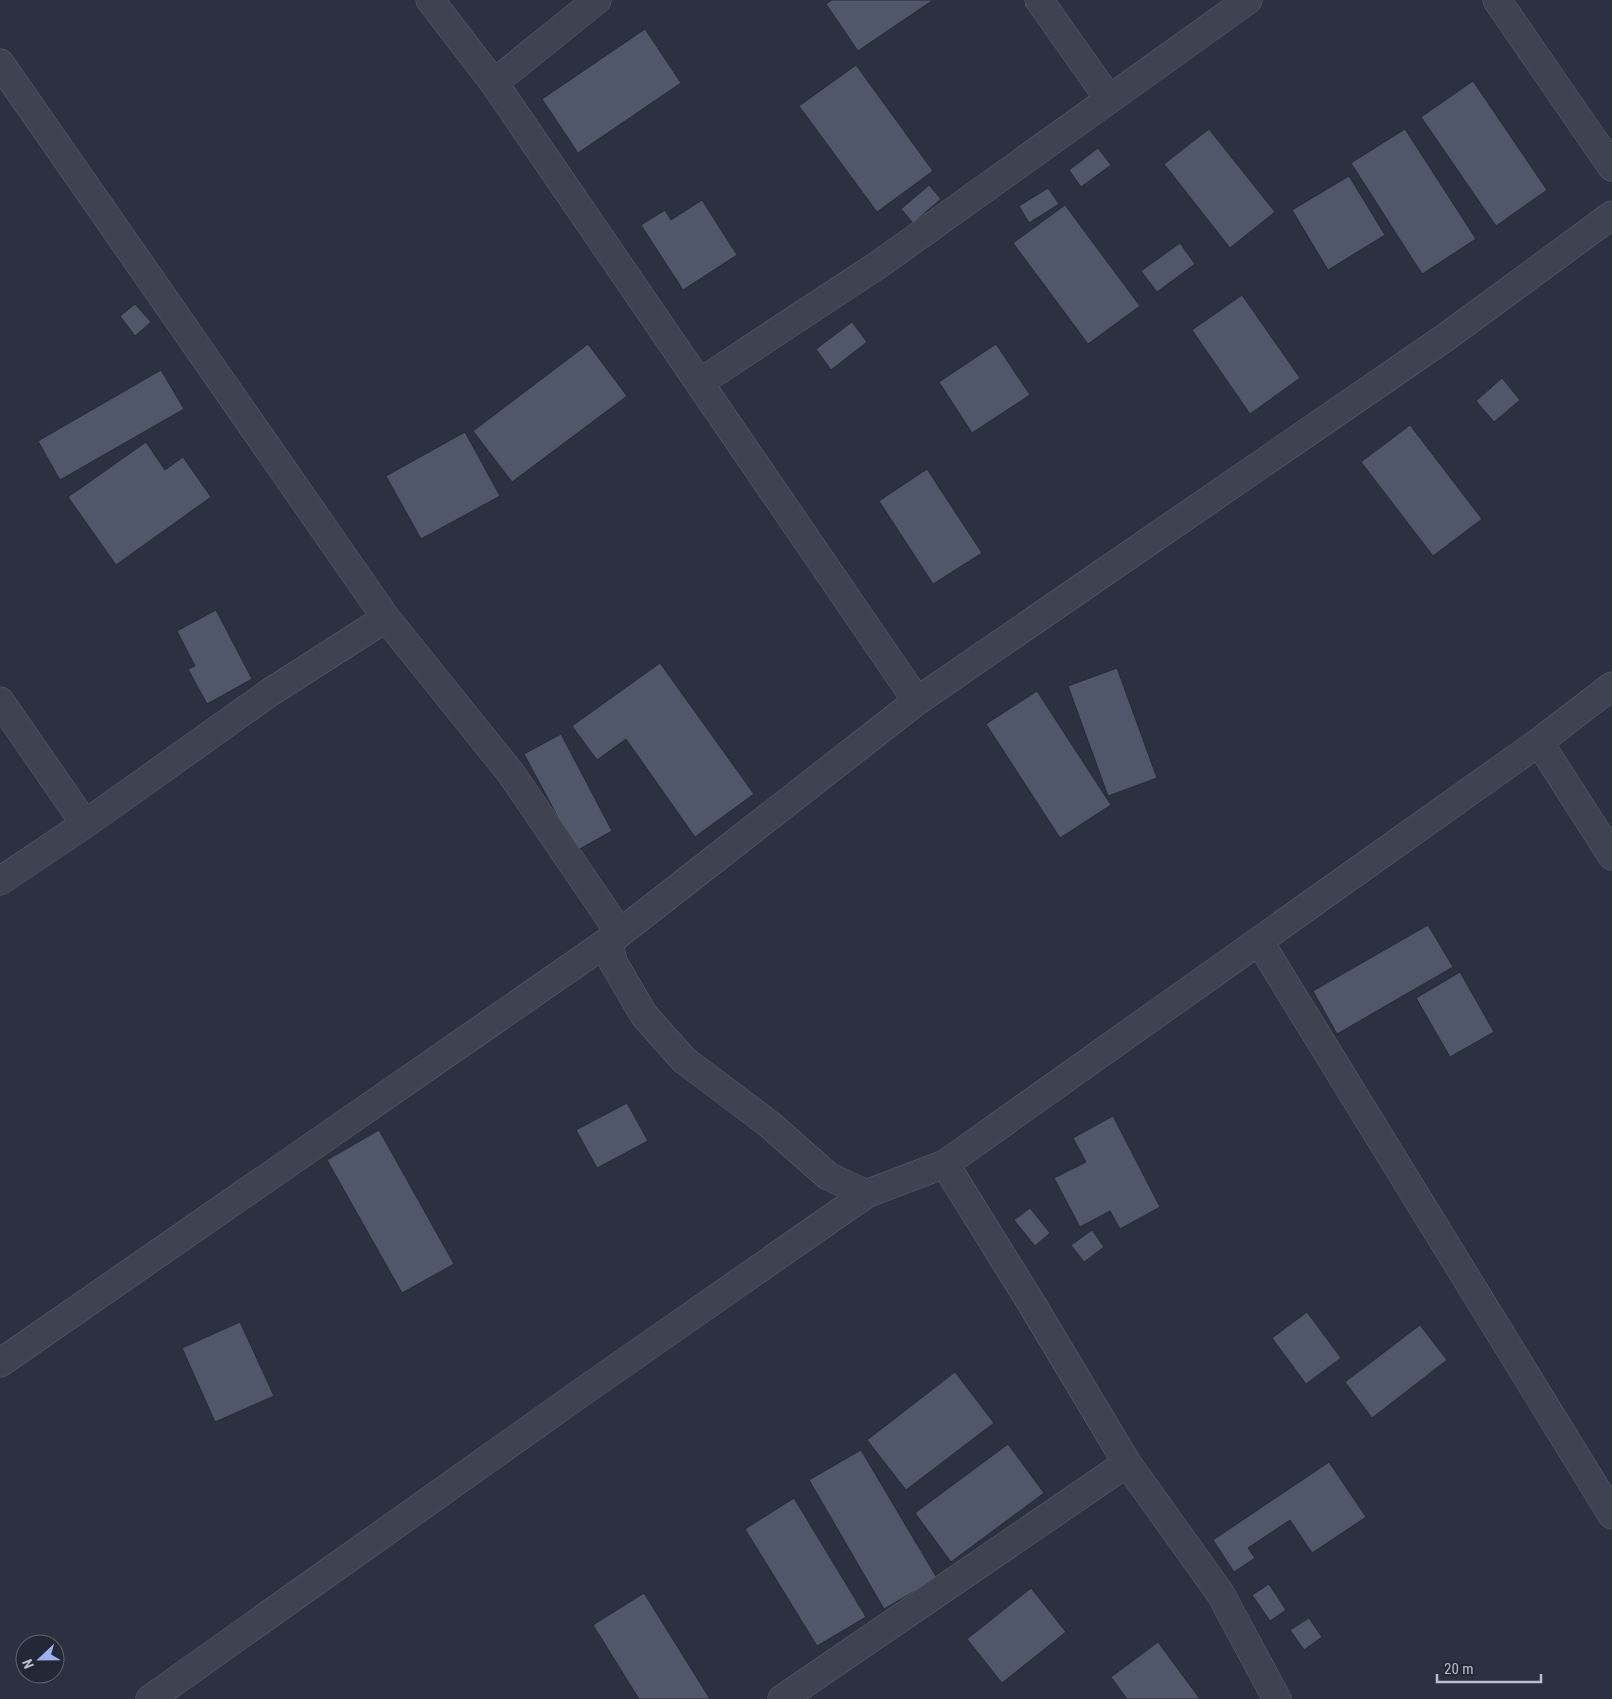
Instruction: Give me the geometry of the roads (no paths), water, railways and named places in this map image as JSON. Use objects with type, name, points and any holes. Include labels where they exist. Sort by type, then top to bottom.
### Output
[{"type":"street","points":[[430,0],[494,83],[916,701]]},
{"type":"street","points":[[494,83],[597,0]]},
{"type":"street","points":[[1039,0],[1109,99]]},
{"type":"street","points":[[699,382],[878,265],[1248,0]]},
{"type":"street","points":[[1497,0],[1612,167]]},
{"type":"street","points":[[0,63],[386,618],[510,772],[620,933]]},
{"type":"street","points":[[866,1194],[828,1176],[769,1124],[684,1060],[644,1015],[613,962],[609,942],[916,701],[1446,337],[1612,215]]},
{"type":"street","points":[[0,881],[85,824],[269,693],[386,618]]},
{"type":"street","points":[[150,1699],[585,1390],[866,1194],[945,1164],[1539,742],[1612,686]]},
{"type":"street","points":[[0,702],[85,824]]},
{"type":"street","points":[[1539,742],[1612,856]]},
{"type":"street","points":[[0,1363],[620,933]]},
{"type":"street","points":[[1258,941],[1612,1515]]},
{"type":"street","points":[[945,1164],[1033,1306],[1106,1431],[1220,1593],[1277,1699]]},
{"type":"street","points":[[782,1699],[1127,1463]]}]
